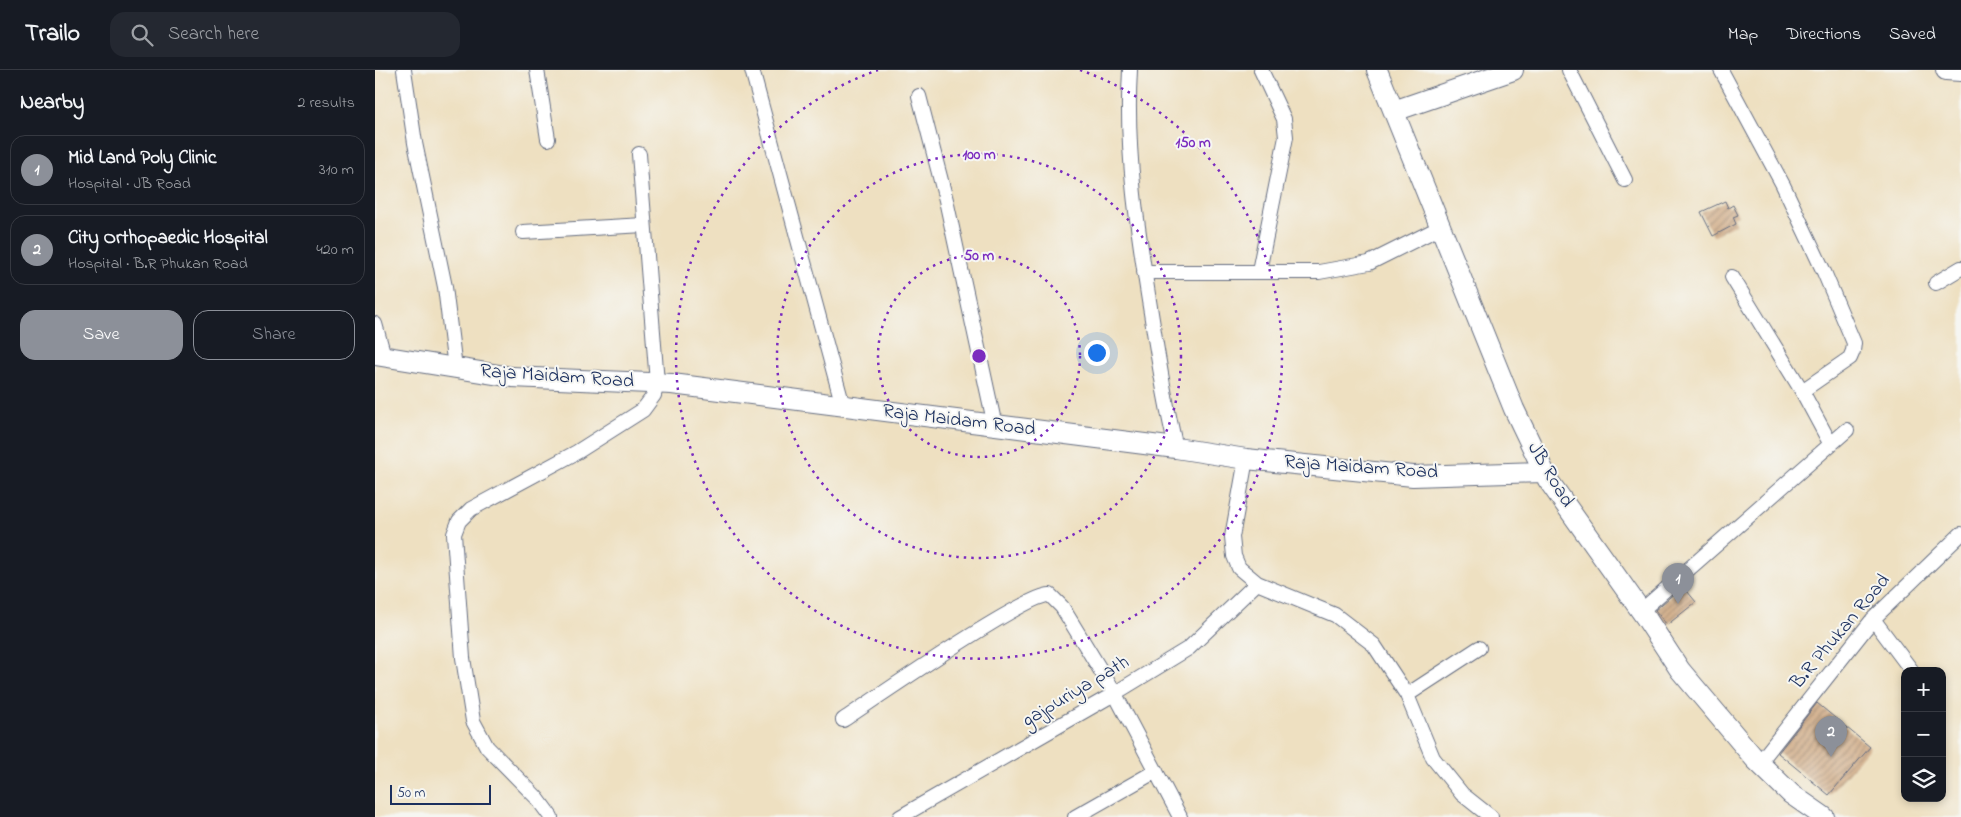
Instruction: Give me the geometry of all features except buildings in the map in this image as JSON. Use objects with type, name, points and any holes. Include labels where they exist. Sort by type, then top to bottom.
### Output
[{"type":"street","points":[[404,70],[415,143],[443,277],[455,368]]},
{"type":"street","points":[[537,70],[548,139]]},
{"type":"street","points":[[752,70],[843,406]]},
{"type":"street","points":[[1130,70],[1128,134],[1144,272],[1168,415],[1176,448]]},
{"type":"street","points":[[1259,271],[1286,136],[1284,120],[1261,70]]},
{"type":"street","name":"JB Road","points":[[1377,70],[1439,228],[1514,409],[1544,472],[1680,670],[1759,763],[1791,794],[1823,817]]},
{"type":"street","points":[[1394,111],[1513,70]]},
{"type":"street","points":[[1569,70],[1625,180]]},
{"type":"street","points":[[1721,70],[1783,185],[1824,272],[1854,343],[1853,351],[1849,358],[1802,391]]},
{"type":"street","points":[[1946,70],[1961,71]]},
{"type":"street","points":[[919,96],[946,200],[995,426]]},
{"type":"street","points":[[551,817],[537,798],[487,747],[473,720],[463,658],[454,534],[459,521],[471,509],[577,452],[643,410],[654,395],[657,383],[639,154]]},
{"type":"street","points":[[523,232],[644,225]]},
{"type":"street","points":[[1144,272],[1319,272],[1347,268],[1369,263],[1439,228]]},
{"type":"street","points":[[1936,283],[1961,268]]},
{"type":"street","points":[[1732,278],[1802,391],[1830,443]]},
{"type":"street","points":[[375,324],[379,356]]},
{"type":"street","name":"Raja Maidam Road","points":[[379,356],[513,378],[657,383],[1176,448],[1247,459],[1413,476],[1544,472]]},
{"type":"street","points":[[1641,611],[1770,500],[1830,443],[1847,430]]},
{"type":"street","points":[[1247,459],[1232,537],[1234,556],[1239,568],[1257,583],[1316,606],[1355,629],[1374,645],[1407,695],[1433,758],[1462,794],[1491,817]]},
{"type":"street","name":"B.R Phukan Road","points":[[1759,763],[1873,619],[1961,534]]},
{"type":"street","name":"gajpuriya path","points":[[900,817],[1115,694],[1189,648],[1257,583]]},
{"type":"street","points":[[843,720],[999,618],[1045,594],[1057,599],[1115,694],[1180,817]]},
{"type":"street","points":[[1873,619],[1909,667]]},
{"type":"street","points":[[1407,695],[1479,648]]},
{"type":"street","points":[[1075,817],[1156,770]]},
{"type":"place","name":"Mid Land Poly Clinic","points":[[1678,604]]},
{"type":"place","name":"City Orthopaedic Hospital","points":[[1831,757]]}]
